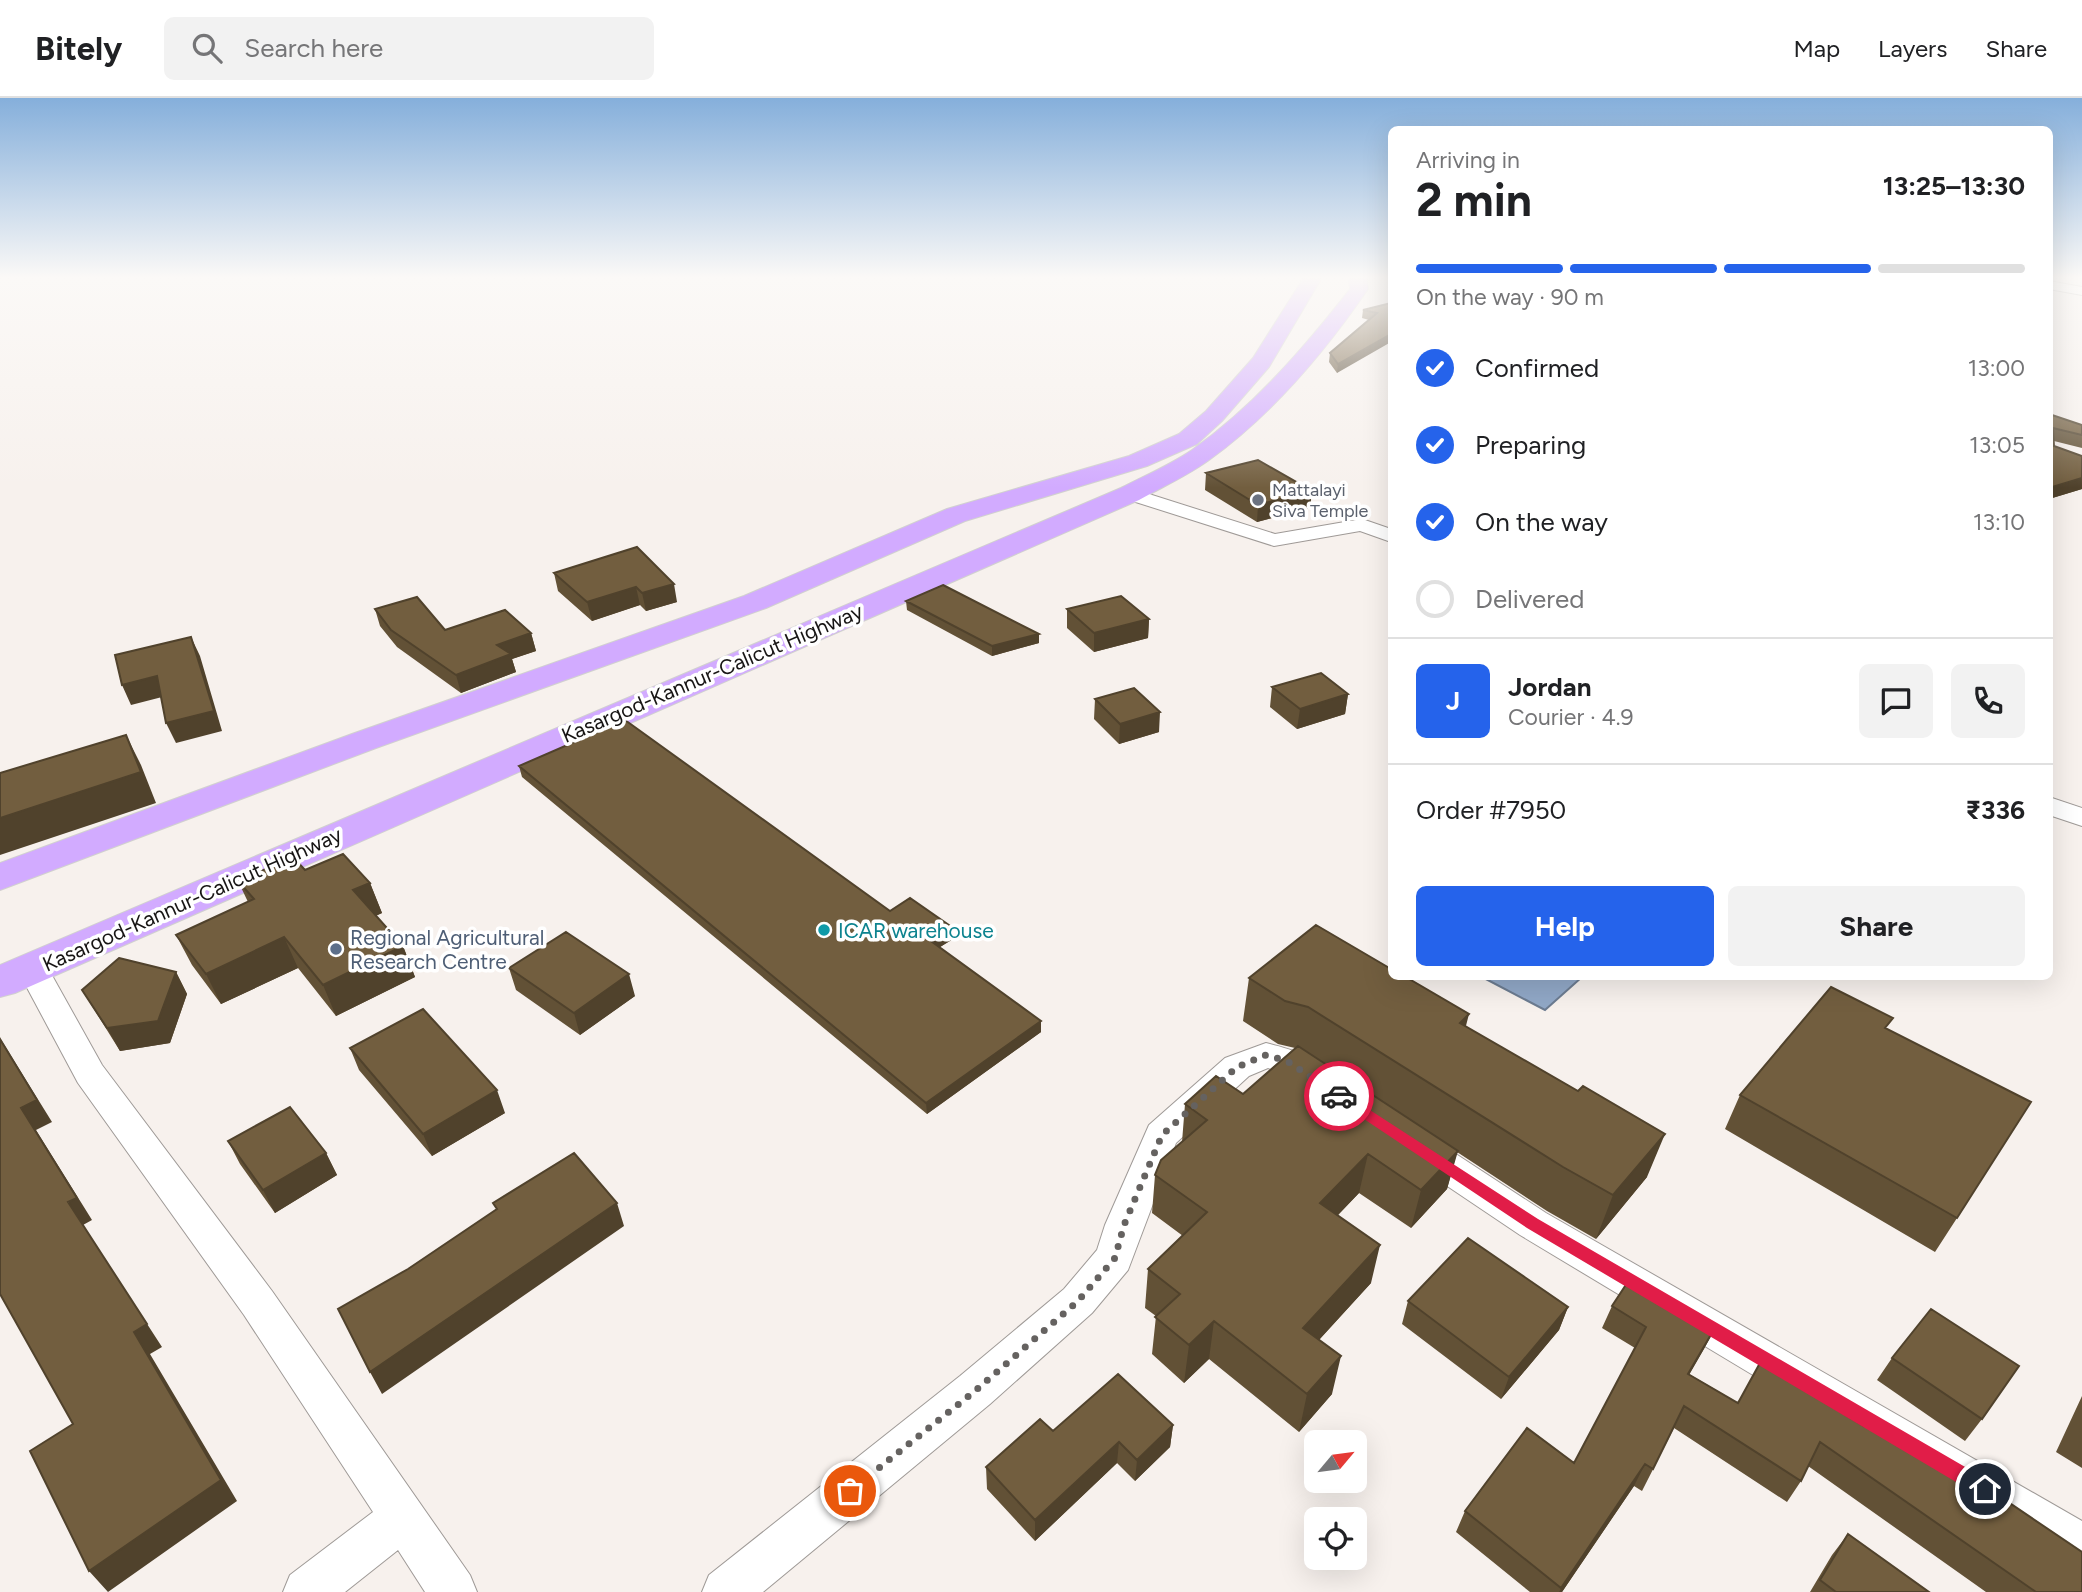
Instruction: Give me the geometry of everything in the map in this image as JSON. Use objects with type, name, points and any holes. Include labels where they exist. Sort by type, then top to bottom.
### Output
[{"type":"highway","points":[[0,877],[364,741],[755,602],[956,515],[1138,461],[1188,439],[1214,416],[1261,362],[1269,349]]},
{"type":"highway","name":"Kasargod-Kannur-Calicut Highway","points":[[16,976],[377,817],[1130,494],[1199,456],[1279,388],[1314,349]]},
{"type":"street","points":[[1130,494],[1274,540],[1362,525],[1388,535]]},
{"type":"street","points":[[2053,807],[2082,818]]},
{"type":"street","points":[[16,976],[258,1303],[453,1592]]},
{"type":"street","points":[[726,1592],[975,1391],[1078,1301],[1115,1258],[1124,1225],[1162,1135],[1237,1067],[1266,1055],[1287,1061],[1342,1098]]},
{"type":"street","points":[[1387,1128],[1533,1224],[2082,1547]]},
{"type":"street","points":[[307,1592],[403,1517]]},
{"type":"water","points":[[1488,980],[1579,980],[1545,1010]]},
{"type":"building","points":[[1335,349],[1365,349],[1338,364],[1330,353]]},
{"type":"building","points":[[2053,415],[2082,425],[2082,435],[2053,428]]},
{"type":"building","points":[[2053,428],[2054,446],[2082,456],[2082,478],[2053,487]]},
{"type":"building","points":[[1258,460],[1312,491],[1258,505],[1206,473]]},
{"type":"building","points":[[637,547],[674,584],[642,593],[636,587],[587,602],[554,573]]},
{"type":"building","points":[[943,585],[1039,634],[992,646],[906,601]]},
{"type":"building","points":[[1121,596],[1149,619],[1094,633],[1067,609]]},
{"type":"building","points":[[417,597],[445,630],[505,610],[531,633],[497,645],[511,654],[456,675],[391,630],[375,609]]},
{"type":"building","points":[[191,637],[214,711],[166,723],[157,676],[122,685],[115,655]]},
{"type":"building","points":[[1321,673],[1348,694],[1300,709],[1272,687]]},
{"type":"building","points":[[1134,688],[1160,712],[1120,724],[1095,699]]},
{"type":"building","name":"ICAR warehouse","points":[[625,720],[890,911],[910,898],[953,928],[931,941],[1041,1021],[926,1103],[519,766]]},
{"type":"building","points":[[126,735],[141,772],[0,818],[0,773]]},
{"type":"building","points":[[343,854],[370,883],[353,890],[403,946],[323,985],[284,937],[206,974],[176,935],[254,899],[238,881],[293,857],[305,870]]},
{"type":"building","points":[[1316,925],[1388,967],[1388,980],[1411,980],[1469,1014],[1460,1023],[1578,1091],[1583,1086],[1665,1134],[1613,1195],[1563,1167],[1308,1007],[1285,1001],[1249,978]]},
{"type":"building","points":[[566,932],[629,974],[574,1013],[509,968]]},
{"type":"building","points":[[119,958],[176,972],[158,1021],[107,1028],[82,990]]},
{"type":"building","points":[[1831,987],[1893,1018],[1885,1028],[2031,1102],[1957,1218],[1740,1095]]},
{"type":"building","points":[[423,1009],[497,1090],[423,1134],[350,1048]]},
{"type":"building","points":[[0,1039],[37,1100],[21,1108],[77,1198],[68,1202],[147,1324],[134,1332],[221,1480],[89,1571],[30,1451],[73,1424],[0,1294]]},
{"type":"building","points":[[1298,1046],[1458,1151],[1421,1190],[1368,1154],[1320,1203],[1380,1245],[1303,1328],[1341,1356],[1307,1394],[1214,1321],[1189,1345],[1155,1317],[1180,1294],[1148,1269],[1207,1212],[1155,1175],[1161,1160],[1207,1120],[1185,1104],[1216,1076],[1243,1094]]},
{"type":"building","points":[[290,1107],[326,1153],[263,1190],[228,1141]]},
{"type":"building","points":[[574,1153],[617,1203],[370,1372],[338,1309],[408,1269],[497,1209],[493,1203]]},
{"type":"building","points":[[1468,1238],[1568,1307],[1509,1377],[1408,1301]]},
{"type":"building","points":[[1631,1277],[1716,1326],[1688,1374],[1738,1403],[1760,1363],[1864,1426],[1868,1419],[1973,1487],[1977,1481],[2082,1552],[2082,1592],[2036,1592],[1820,1442],[1801,1481],[1684,1406],[1653,1469],[1645,1464],[1561,1588],[1465,1511],[1527,1428],[1574,1463],[1646,1327],[1612,1306]]},
{"type":"building","points":[[1931,1309],[2019,1366],[1982,1419],[1892,1358]]},
{"type":"building","points":[[1118,1374],[1173,1425],[1137,1460],[1119,1442],[1035,1520],[986,1467],[1040,1419],[1053,1431]]},
{"type":"building","points":[[1848,1534],[1929,1592],[1836,1592],[1820,1580]]},
{"type":"way so far","points":[[850,1491],[975,1391],[1078,1301],[1115,1258],[1124,1225],[1162,1135],[1237,1067],[1266,1055],[1287,1061],[1339,1096]]},
{"type":"place","name":"Mattalayi Siva Temple","points":[[1258,500]]},
{"type":"place","name":"ICAR warehouse","points":[[824,930]]},
{"type":"place","name":"Regional Agricultural Research Centre","points":[[336,949]]},
{"type":"route","points":[[1339,1096],[1533,1224],[1985,1489]]}]
